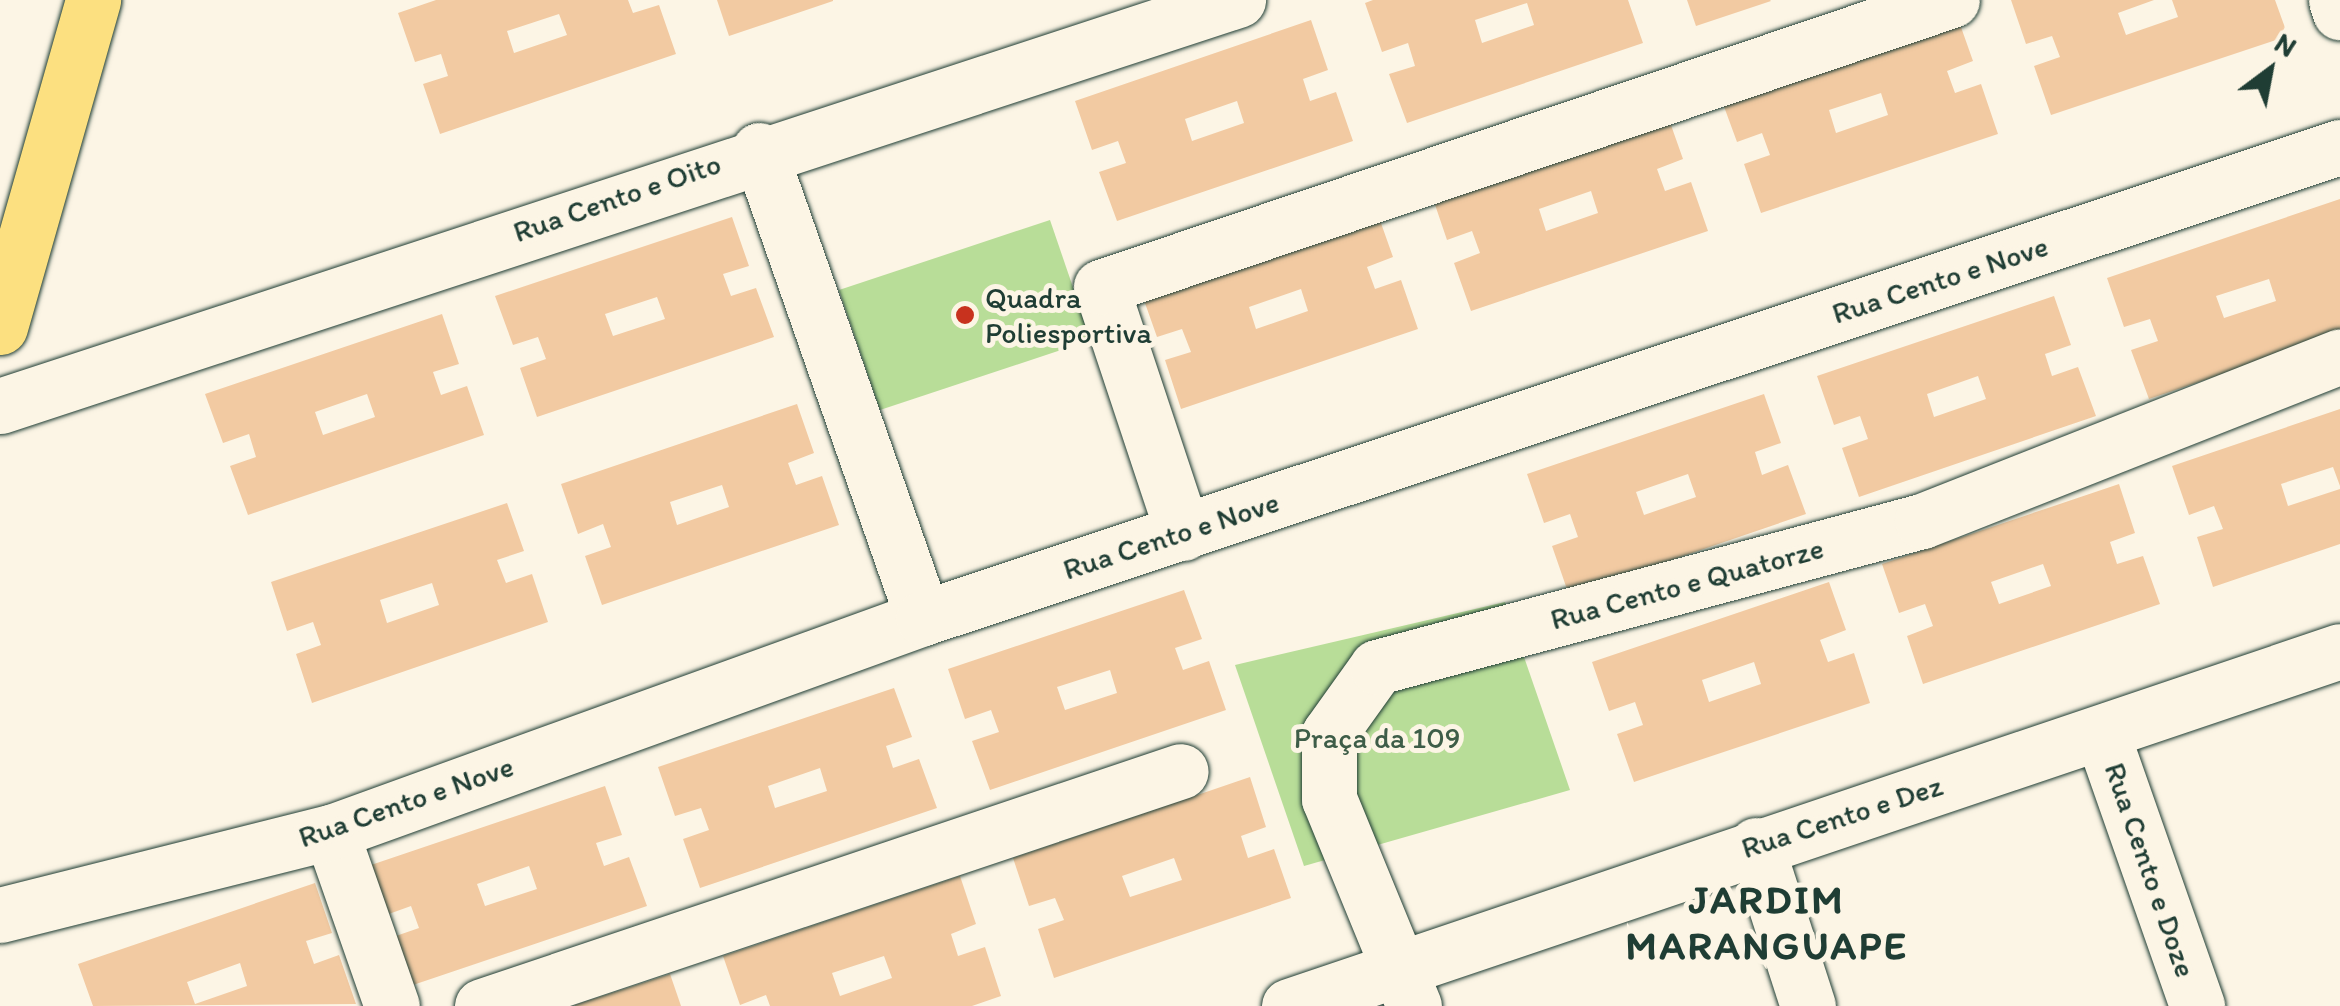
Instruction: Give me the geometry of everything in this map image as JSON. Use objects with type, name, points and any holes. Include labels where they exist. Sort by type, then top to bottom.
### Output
[{"type":"main road","points":[[0,327],[92,0]]},
{"type":"street","name":"Rua Cento e Oito","points":[[0,406],[758,150],[1238,0]]},
{"type":"street","points":[[1183,533],[1101,287],[1952,0]]},
{"type":"street","points":[[2336,0],[2340,12]]},
{"type":"street","name":"Rua Cento e Nove","points":[[0,915],[330,832],[923,618],[2340,147]]},
{"type":"street","points":[[758,150],[923,618]]},
{"type":"street","name":"Rua Cento e Quatorze","points":[[1408,987],[1329,800],[1329,734],[1377,667],[1922,520],[2340,356]]},
{"type":"street","name":"Rua Cento e Dez","points":[[1288,1006],[1408,987],[1756,845],[2102,734],[2340,651]]},
{"type":"street","name":"Rua Cento e Doze","points":[[2102,734],[2197,1006]]},
{"type":"street","points":[[482,1006],[1181,770]]},
{"type":"street","points":[[330,832],[392,1006]]},
{"type":"street","points":[[1756,845],[1808,1006]]},
{"type":"green space","name":"Quadra Poliesportiva","points":[[1050,220],[1091,340],[880,410],[839,290]]},
{"type":"green space","name":"Praça da 109","points":[[1505,602],[1570,790],[1304,866],[1235,665]]},
{"type":"building","points":[[436,0],[628,0],[633,13],[659,5],[676,54],[440,134],[423,84],[448,76],[441,54],[415,62],[398,13]],"holes":[[[559,14],[567,35],[514,53],[507,31]]]},
{"type":"building","points":[[717,0],[833,0],[833,1],[729,36]]},
{"type":"building","points":[[1628,0],[1643,43],[1407,123],[1389,74],[1415,66],[1408,43],[1382,52],[1365,3]],"holes":[[[1527,3],[1534,25],[1482,43],[1475,20]]]},
{"type":"building","points":[[1687,0],[1770,0],[1771,1],[1696,26]]},
{"type":"building","points":[[2011,0],[2154,0],[2118,13],[2126,35],[2178,17],[2172,0],[2275,0],[2288,36],[2051,115],[2034,66],[2060,57],[2052,36],[2026,44]]},
{"type":"building","points":[[1956,13],[1973,61],[1947,71],[1955,93],[1981,84],[1998,134],[1761,213],[1744,164],[1770,155],[1762,133],[1737,142],[1719,93]],"holes":[[[1881,93],[1888,115],[1836,133],[1829,110]]]},
{"type":"building","points":[[1311,20],[1328,70],[1303,79],[1310,101],[1336,92],[1353,141],[1117,221],[1099,172],[1126,163],[1118,141],[1092,150],[1075,101]],"holes":[[[1237,101],[1244,123],[1192,141],[1185,119]]]},
{"type":"building","points":[[1666,111],[1683,159],[1657,169],[1665,191],[1691,182],[1708,231],[1471,311],[1454,263],[1480,253],[1472,231],[1447,240],[1430,190]],"holes":[[[1591,191],[1598,213],[1546,231],[1539,209]]]},
{"type":"building","points":[[2340,199],[2340,334],[2149,399],[2131,350],[2158,341],[2150,319],[2124,327],[2107,278]],"holes":[[[2269,279],[2276,301],[2224,318],[2216,296]]]},
{"type":"building","points":[[1376,209],[1393,257],[1367,267],[1375,289],[1401,280],[1418,329],[1181,409],[1165,360],[1191,352],[1182,329],[1157,337],[1140,289]],"holes":[[[1301,289],[1308,311],[1256,329],[1249,307]]]},
{"type":"building","points":[[732,217],[749,266],[723,274],[731,296],[756,288],[774,337],[537,417],[520,368],[546,359],[538,337],[513,345],[495,296]],"holes":[[[657,297],[665,319],[613,336],[605,314]]]},
{"type":"building","points":[[2054,296],[2071,345],[2045,354],[2052,376],[2078,367],[2096,416],[1859,497],[1842,448],[1868,439],[1860,416],[1834,425],[1817,376]],"holes":[[[1978,376],[1986,399],[1934,417],[1927,394]]]},
{"type":"building","points":[[442,314],[459,364],[433,372],[441,395],[467,386],[484,435],[248,515],[230,466],[256,457],[249,434],[223,443],[205,394]],"holes":[[[367,394],[375,417],[323,435],[315,412]]]},
{"type":"building","points":[[1764,394],[1781,443],[1755,452],[1762,475],[1788,465],[1806,514],[1569,595],[1552,546],[1578,537],[1570,514],[1544,523],[1527,474]],"holes":[[[1688,474],[1696,497],[1644,515],[1636,492]]]},
{"type":"building","points":[[797,404],[814,453],[788,463],[796,485],[822,476],[839,525],[602,605],[585,556],[611,547],[603,524],[578,534],[561,484]],"holes":[[[722,485],[729,507],[677,525],[670,502]]]},
{"type":"building","points":[[2340,409],[2340,486],[2333,467],[2281,484],[2288,506],[2340,489],[2340,544],[2213,587],[2197,537],[2223,529],[2214,506],[2189,515],[2172,466]]},
{"type":"building","points":[[2119,484],[2135,533],[2110,542],[2117,564],[2143,556],[2160,604],[1923,684],[1907,636],[1933,626],[1925,604],[1899,613],[1882,564]],"holes":[[[2043,564],[2051,586],[1999,604],[1991,582]]]},
{"type":"building","points":[[507,503],[524,551],[497,560],[506,583],[532,574],[548,622],[312,703],[296,654],[321,645],[313,622],[287,631],[271,582]],"holes":[[[432,583],[439,605],[387,623],[380,600]]]},
{"type":"building","points":[[1829,582],[1846,630],[1820,640],[1828,662],[1854,653],[1870,703],[1634,782],[1617,734],[1643,725],[1635,702],[1609,711],[1592,662]],"holes":[[[1754,662],[1761,684],[1709,702],[1702,680]]]},
{"type":"building","points":[[1184,590],[1202,639],[1175,648],[1183,670],[1209,661],[1226,710],[990,790],[972,741],[999,732],[991,710],[965,719],[948,669]],"holes":[[[1110,670],[1117,693],[1065,710],[1057,687]]]},
{"type":"building","points":[[894,688],[912,737],[886,746],[893,768],[919,759],[937,808],[700,888],[683,839],[709,830],[701,808],[675,816],[658,767]],"holes":[[[820,768],[827,791],[775,808],[768,786]]]},
{"type":"building","points":[[1250,777],[1266,827],[1241,836],[1248,858],[1274,849],[1291,898],[1054,978],[1038,929],[1064,920],[1055,898],[1029,906],[1013,858]],"holes":[[[1174,858],[1182,880],[1130,897],[1122,876]]]},
{"type":"building","points":[[605,786],[622,835],[596,843],[604,866],[629,857],[647,906],[410,986],[393,937],[419,928],[411,906],[386,915],[368,866]],"holes":[[[529,866],[537,889],[485,906],[477,884]]]},
{"type":"building","points":[[960,876],[976,924],[951,934],[958,956],[985,947],[1001,996],[972,1006],[770,1006],[766,995],[740,1005],[723,956]],"holes":[[[884,956],[892,978],[840,996],[832,973]]]},
{"type":"building","points":[[315,883],[332,933],[306,941],[314,964],[339,955],[356,1004],[93,1006],[78,964]],"holes":[[[240,963],[247,986],[195,1004],[187,982]]]},
{"type":"building","points":[[670,974],[681,1006],[575,1006],[575,1005]]},
{"type":"place","name":"Quadra Poliesportiva","points":[[965,315]]},
{"type":"district","name":"JARDIM MARANGUAPE","points":[[1767,922]]}]
